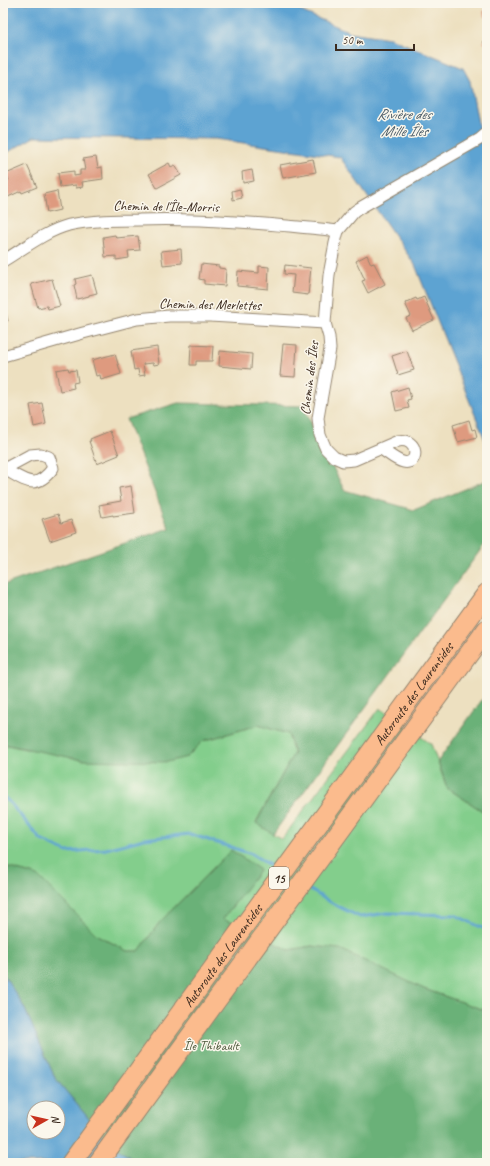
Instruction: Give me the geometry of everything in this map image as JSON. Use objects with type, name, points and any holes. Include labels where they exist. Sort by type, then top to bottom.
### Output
[{"type":"highway","name":"Autoroute des Laurentides","points":[[71,1163],[487,593]]},
{"type":"highway","name":"Autoroute des Laurentides","points":[[98,1163],[487,629]]},
{"type":"street","name":"Chemin des Îles","points":[[381,449],[354,460],[343,461],[334,457],[326,449],[320,435],[318,418],[330,349],[326,324],[329,276],[338,231],[358,209],[483,136]]},
{"type":"street","name":"Chemin de l'Île-Morris","points":[[3,261],[38,240],[69,225],[98,222],[157,220],[217,221],[338,231]]},
{"type":"street","name":"Chemin des Merlettes","points":[[3,356],[137,319],[169,316],[210,316],[326,324]]},
{"type":"green space","points":[[178,403],[303,406],[344,490],[414,510],[487,480],[487,541],[273,834],[256,823],[294,753],[288,734],[258,725],[203,741],[187,757],[167,762],[83,760],[3,744],[3,585],[169,528],[126,419]]},
{"type":"green space","points":[[487,693],[487,814],[447,788],[438,761]]},
{"type":"green space","points":[[380,708],[431,744],[447,788],[487,814],[487,1011],[424,989],[312,946],[289,950],[222,919],[259,870],[231,850],[159,923],[139,951],[127,951],[97,935],[38,876],[3,866],[3,744],[25,749],[187,757],[203,741],[258,725],[288,734],[294,753],[256,822],[282,839]]},
{"type":"green space","name":"Île Thibault","points":[[231,850],[260,870],[223,919],[289,950],[312,946],[340,949],[424,989],[487,1011],[487,1163],[138,1163],[109,1143],[55,1078],[24,1007],[3,973],[3,866],[38,876],[97,935],[127,951],[139,951],[159,923]]},
{"type":"water","name":"Rivière des Mille Îles","points":[[3,3],[291,3],[303,12],[350,32],[390,38],[463,68],[470,81],[487,170],[487,445],[415,265],[340,157],[216,139],[34,137],[3,155]]},
{"type":"water","points":[[3,973],[24,1007],[55,1078],[109,1143],[138,1163],[3,1163]]},
{"type":"building","points":[[487,3],[487,17],[484,17],[483,11],[486,11],[485,4]]},
{"type":"building","points":[[487,38],[487,46],[483,42]]},
{"type":"building","points":[[96,157],[98,168],[102,167],[103,179],[82,182],[83,187],[76,188],[76,185],[60,187],[58,173],[74,171],[74,176],[80,175],[80,170],[85,170],[83,159]]},
{"type":"building","points":[[313,159],[316,172],[283,178],[280,165]]},
{"type":"building","points":[[169,163],[171,167],[175,165],[181,175],[157,188],[149,174]]},
{"type":"building","points":[[27,165],[37,187],[22,193],[21,191],[8,197],[3,185],[3,183],[9,180],[6,174]]},
{"type":"building","points":[[252,170],[254,181],[243,183],[242,172]]},
{"type":"building","points":[[240,189],[242,198],[233,200],[232,191]]},
{"type":"building","points":[[57,191],[60,210],[47,213],[44,194]]},
{"type":"building","points":[[115,235],[116,238],[138,236],[140,250],[128,251],[129,258],[116,260],[116,256],[105,257],[103,237]]},
{"type":"building","points":[[181,249],[182,263],[163,265],[161,251]]},
{"type":"building","points":[[367,255],[371,264],[374,263],[385,284],[368,293],[362,281],[365,280],[356,261]]},
{"type":"building","points":[[201,264],[219,266],[219,268],[226,269],[225,286],[204,284],[204,280],[199,279]]},
{"type":"building","points":[[285,265],[311,268],[308,295],[292,293],[294,275],[284,274]]},
{"type":"building","points":[[259,266],[269,267],[268,289],[237,286],[238,271],[259,273]]},
{"type":"building","points":[[92,275],[97,293],[77,299],[74,285],[76,284],[75,279]]},
{"type":"building","points":[[52,279],[60,306],[48,309],[47,306],[38,308],[31,284]]},
{"type":"building","points":[[424,297],[434,320],[412,330],[406,318],[411,316],[405,303],[416,298],[417,300]]},
{"type":"building","points":[[3,301],[8,321],[3,322]]},
{"type":"building","points":[[283,344],[297,345],[295,377],[280,376]]},
{"type":"building","points":[[191,345],[213,346],[212,361],[196,361],[196,365],[190,365]]},
{"type":"building","points":[[157,347],[159,364],[143,364],[145,375],[139,376],[138,369],[134,370],[131,351]]},
{"type":"building","points":[[220,351],[252,354],[251,369],[219,366]]},
{"type":"building","points":[[407,351],[414,370],[398,375],[392,356]]},
{"type":"building","points":[[115,354],[121,374],[101,380],[100,375],[96,376],[92,360]]},
{"type":"building","points":[[68,368],[69,371],[76,370],[78,382],[73,383],[74,388],[60,391],[56,370]]},
{"type":"building","points":[[408,387],[411,399],[407,400],[409,408],[396,411],[392,392]]},
{"type":"building","points":[[42,403],[46,424],[34,427],[30,405]]},
{"type":"building","points":[[469,420],[472,430],[475,429],[477,437],[458,442],[453,425]]},
{"type":"building","points":[[110,431],[119,455],[97,464],[89,441],[91,441],[90,439]]},
{"type":"building","points":[[131,486],[135,513],[102,517],[99,505],[121,501],[119,488]]},
{"type":"building","points":[[58,514],[61,523],[71,520],[76,532],[50,541],[42,519]]},
{"type":"waterway","points":[[3,796],[41,840],[67,852],[106,849],[144,839],[190,834],[252,854],[277,870]]},
{"type":"waterway","points":[[307,888],[337,906],[360,917],[387,913],[455,915],[487,930]]}]
